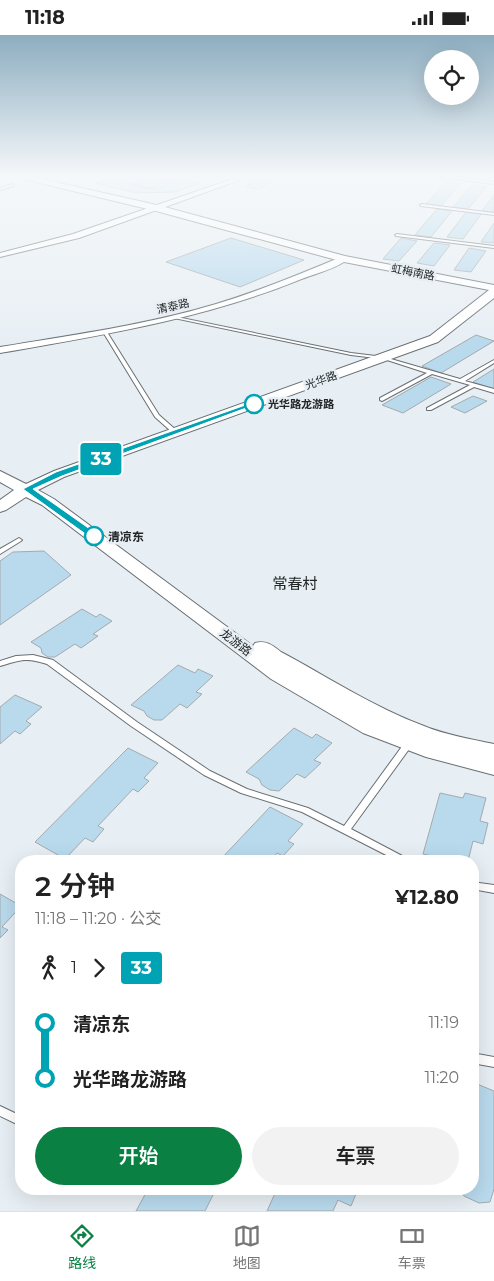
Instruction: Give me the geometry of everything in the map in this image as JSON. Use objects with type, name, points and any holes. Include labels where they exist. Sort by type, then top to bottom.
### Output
[{"type":"main road","name":"虹梅南路","points":[[245,232],[344,259],[494,288]]},
{"type":"main road","name":"光华路","points":[[0,507],[33,486],[59,474],[434,339],[494,292]]},
{"type":"main road","name":"龙游路","points":[[0,464],[274,656],[396,722],[437,739],[494,752]]},
{"type":"main road","name":"龙游路","points":[[0,476],[33,486],[56,508],[278,674],[370,728],[434,752],[494,767]]},
{"type":"street","points":[[0,255],[88,232]]},
{"type":"street","name":"清泰路","points":[[0,349],[105,332],[203,310],[275,287],[344,259]]},
{"type":"lane","points":[[397,235],[494,247]]},
{"type":"lane","points":[[174,317],[351,354],[384,357],[494,391]]},
{"type":"lane","points":[[105,332],[157,416],[175,433]]},
{"type":"lane","points":[[461,381],[494,361]]},
{"type":"lane","points":[[382,399],[432,372]]},
{"type":"lane","points":[[429,409],[474,385]]},
{"type":"lane","points":[[0,552],[19,540]]},
{"type":"lane","points":[[0,664],[16,658],[32,657],[50,663],[134,724],[207,773],[244,791],[305,810],[394,855]]},
{"type":"lane","points":[[345,831],[409,743]]},
{"type":"lane","points":[[479,886],[494,889]]},
{"type":"lane","points":[[479,1059],[494,1061]]},
{"type":"lane","points":[[0,1111],[15,1118]]},
{"type":"building","points":[[418,232],[435,232],[431,237],[415,235]]},
{"type":"building","points":[[451,232],[468,232],[463,239],[447,237]]},
{"type":"building","points":[[488,232],[494,232],[494,243],[481,242]]},
{"type":"building","points":[[231,238],[304,260],[240,287],[166,262]]},
{"type":"building","points":[[401,238],[417,241],[399,261],[383,259]]},
{"type":"building","points":[[434,243],[450,245],[434,266],[417,263]]},
{"type":"building","points":[[469,248],[486,251],[471,272],[454,270]]},
{"type":"building","points":[[476,335],[494,341],[441,373],[422,366]]},
{"type":"building","points":[[494,369],[494,389],[473,382]]},
{"type":"building","points":[[431,377],[451,384],[403,413],[382,405]]},
{"type":"building","points":[[473,396],[487,401],[465,413],[451,407]]},
{"type":"building","points":[[44,551],[71,575],[0,625],[0,561],[13,552]]},
{"type":"building","points":[[82,609],[96,617],[100,614],[112,621],[93,634],[98,636],[81,648],[75,644],[55,657],[48,657],[42,653],[41,648],[31,642]]},
{"type":"building","points":[[178,665],[195,673],[198,669],[213,676],[196,692],[202,694],[187,708],[180,704],[162,720],[154,720],[147,716],[144,711],[131,705]]},
{"type":"building","points":[[15,695],[42,707],[26,721],[31,724],[20,734],[15,731],[0,744],[0,707]]},
{"type":"building","points":[[294,728],[312,738],[316,734],[332,743],[314,760],[321,763],[305,778],[297,774],[279,791],[270,790],[262,785],[259,779],[246,772]]},
{"type":"building","points":[[128,748],[158,763],[144,778],[149,781],[138,792],[133,789],[98,826],[104,829],[93,842],[85,838],[69,855],[58,855],[35,842]]},
{"type":"building","points":[[440,793],[463,798],[465,793],[486,798],[480,821],[488,823],[483,844],[473,841],[470,855],[423,854]]},
{"type":"building","points":[[270,807],[303,824],[288,841],[294,844],[284,855],[277,853],[275,855],[225,855]]},
{"type":"building","points":[[0,894],[15,903],[15,913],[2,927],[8,930],[0,938]]},
{"type":"building","points":[[479,1085],[494,1091],[494,1189],[490,1202],[479,1203],[464,1196],[479,1195]]},
{"type":"building","points":[[145,1195],[213,1195],[205,1211],[136,1211]]},
{"type":"building","points":[[274,1195],[356,1195],[351,1206],[338,1200],[333,1211],[267,1211]]},
{"type":"bus line","name":"33","points":[[94,536],[27,489],[59,474],[254,404]]},
{"type":"place","name":"光华路龙游路","points":[[254,404]]},
{"type":"place","name":"清凉东","points":[[94,536]]},
{"type":"district","name":"常春村","points":[[295,583]]}]
